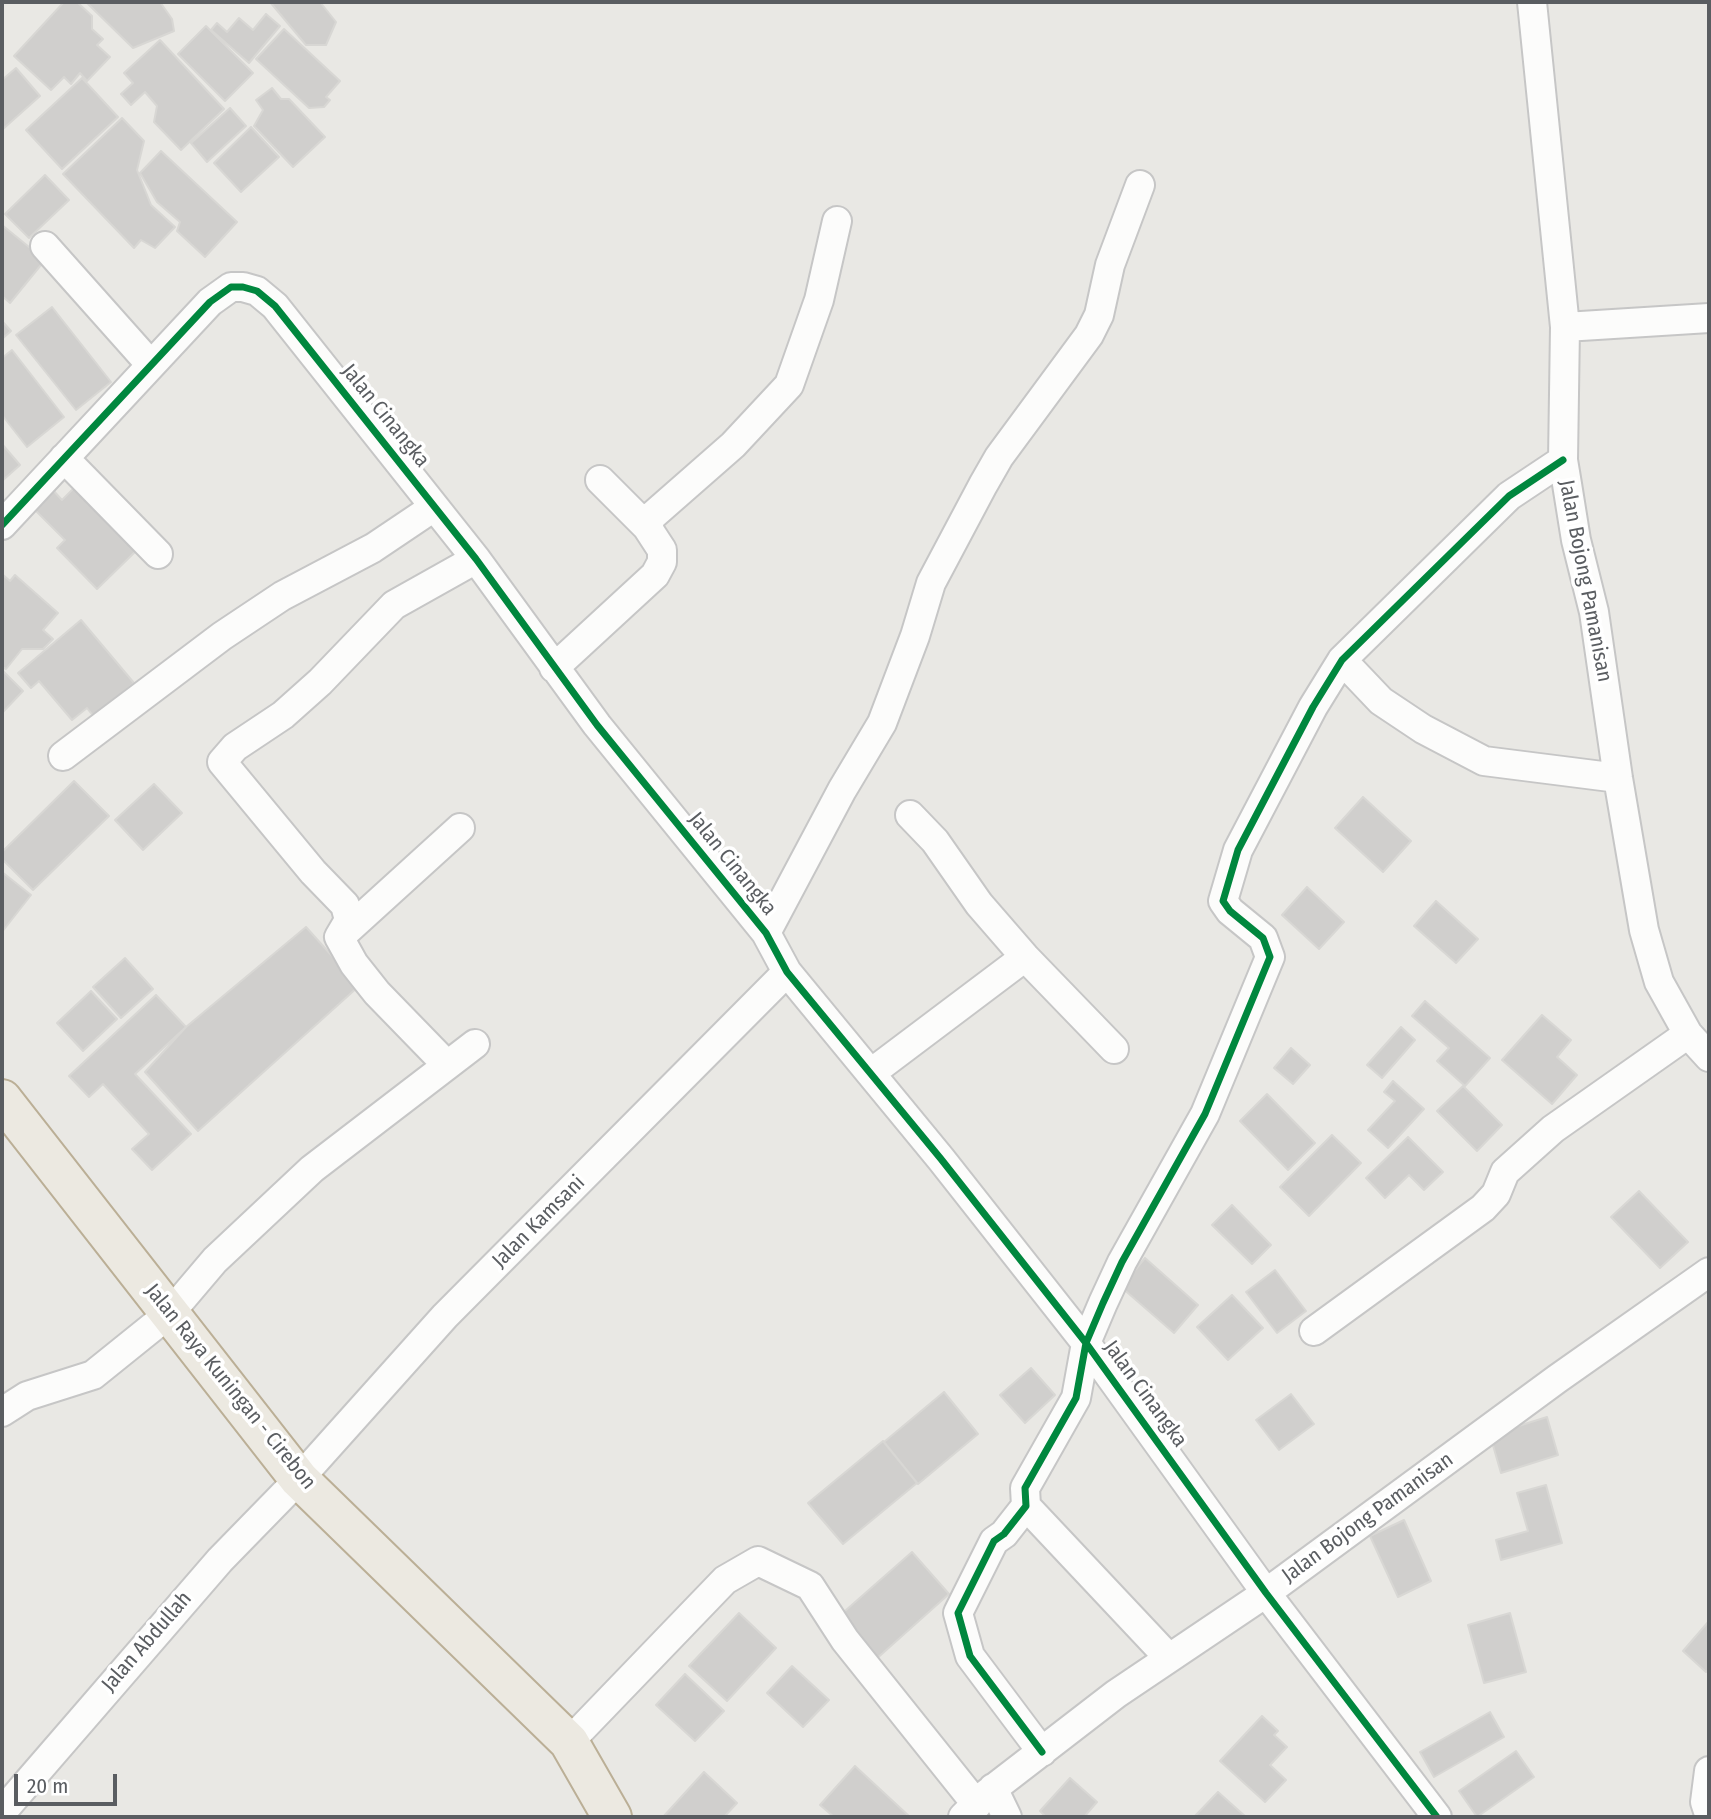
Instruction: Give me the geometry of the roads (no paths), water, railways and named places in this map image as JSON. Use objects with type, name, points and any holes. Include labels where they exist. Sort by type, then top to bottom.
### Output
[{"type":"highway","name":"Jalan Raya Kuningan - Cirebon","points":[[2,1099],[299,1479],[569,1742],[612,1817]]},
{"type":"street","name":"Jalan Bojong Pamanisan","points":[[1532,2],[1565,327],[1563,460],[1576,540],[1594,612],[1644,930],[1659,982],[1688,1034],[1709,1057]]},
{"type":"street","points":[[766,933],[842,790],[882,723],[915,636],[931,583],[983,485],[999,457],[1090,335],[1099,315],[1110,265],[1140,185]]},
{"type":"street","points":[[647,527],[652,516],[733,445],[789,385],[819,300],[837,221]]},
{"type":"street","points":[[45,246],[151,365]]},
{"type":"street","name":"Jalan Cinangka","points":[[2,525],[210,302],[231,288],[257,291],[275,306],[476,559],[554,668],[766,933],[788,972],[1086,1343],[1266,1593],[1437,1817]]},
{"type":"street","points":[[1565,327],[1709,318]]},
{"type":"street","points":[[64,458],[158,554]]},
{"type":"street","points":[[1169,1658],[1026,1506],[1025,1488],[1076,1398],[1086,1343],[1122,1262],[1205,1114],[1270,957],[1263,938],[1230,911],[1223,901],[1238,850],[1313,707],[1342,660],[1509,496],[1563,460]]},
{"type":"street","points":[[554,668],[655,575],[662,562],[662,550],[647,527],[600,480]]},
{"type":"street","points":[[63,757],[272,603],[373,548],[434,507]]},
{"type":"street","points":[[339,937],[349,920],[345,905],[313,872],[222,762],[235,747],[283,715],[320,682],[394,605],[476,559]]},
{"type":"street","points":[[1342,660],[1381,701],[1423,729],[1484,761],[1618,778]]},
{"type":"street","points":[[910,816],[935,841],[979,904],[1025,957],[1114,1049]]},
{"type":"street","points":[[339,937],[460,828]]},
{"type":"street","points":[[339,937],[354,964],[377,993],[447,1065]]},
{"type":"street","points":[[871,1073],[1025,957]]},
{"type":"street","name":"Jalan Kamsani","points":[[299,1479],[445,1316],[788,972]]},
{"type":"street","points":[[1314,1331],[1483,1208],[1496,1194],[1505,1172],[1553,1129],[1688,1034]]},
{"type":"street","points":[[2,1412],[27,1396],[93,1375],[170,1313],[215,1260],[303,1178],[475,1044]]},
{"type":"street","name":"Jalan Bojong Pamanisan","points":[[978,1803],[1116,1694],[1266,1593],[1557,1379],[1709,1272]]},
{"type":"street","name":"Jalan Abdullah","points":[[2,1812],[220,1560],[299,1479]]},
{"type":"street","points":[[1026,1506],[1004,1534],[993,1541],[958,1613],[970,1656],[1042,1752]]},
{"type":"street","points":[[569,1742],[725,1580],[758,1561],[810,1586],[845,1640],[978,1803],[1007,1817]]},
{"type":"street","points":[[1709,1771],[1705,1802],[1709,1814]]}]
